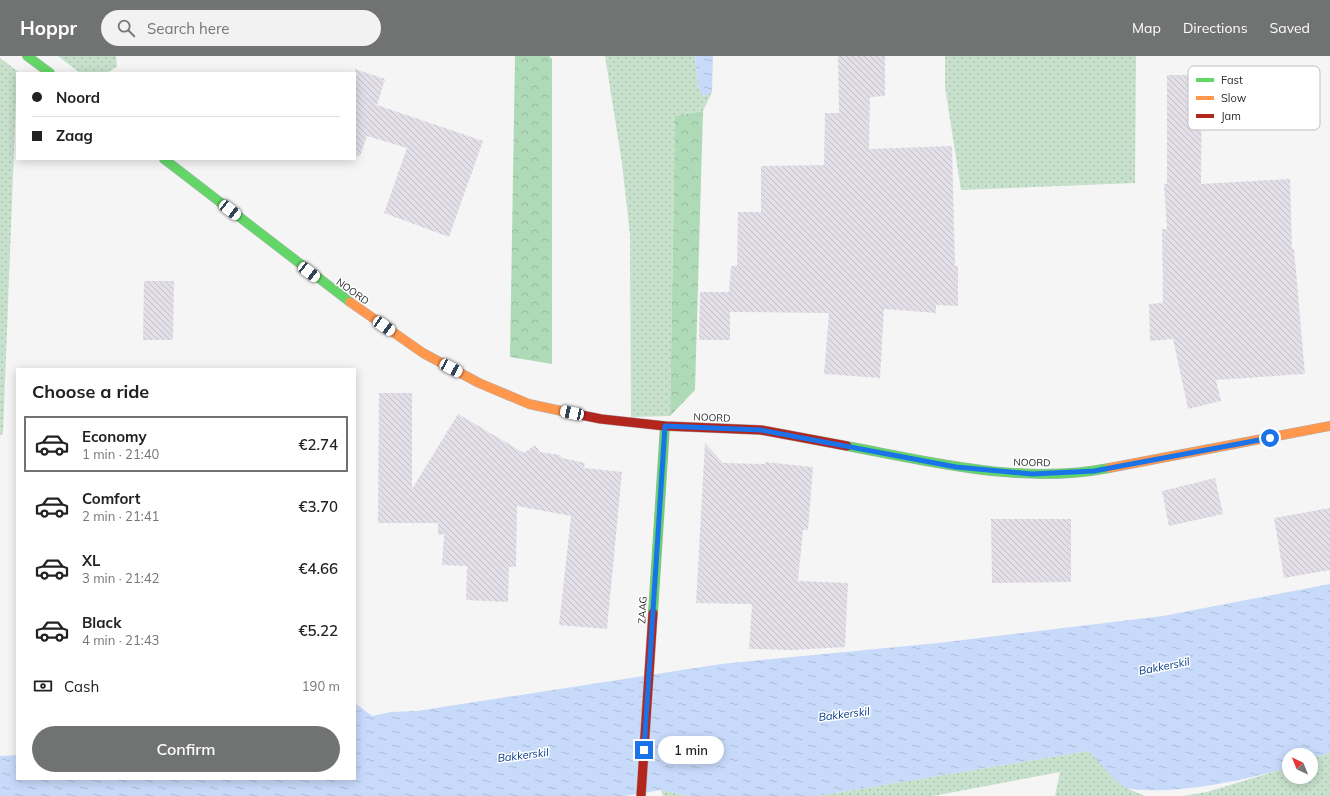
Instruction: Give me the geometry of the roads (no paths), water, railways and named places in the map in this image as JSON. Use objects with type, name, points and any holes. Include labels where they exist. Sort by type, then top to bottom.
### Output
[{"type":"street","points":[[28,56],[49,72]]},
{"type":"street","name":"NOORD","points":[[165,160],[332,289],[423,353],[472,380],[529,404],[601,418],[665,426],[761,430],[956,467],[1032,474],[1094,471],[1330,426]]},
{"type":"street","name":"ZAAG","points":[[641,796],[665,426]]},
{"type":"water","points":[[695,56],[713,56],[712,92],[703,96],[698,87]]},
{"type":"water","name":"Bakkerskil","points":[[1330,584],[1330,753],[1318,757],[1318,748],[1282,748],[1282,769],[1207,786],[1163,790],[1125,788],[1116,781],[1088,751],[817,796],[689,796],[661,790],[625,796],[0,796],[0,756],[16,755],[16,780],[356,780],[356,704],[372,716],[391,712],[417,711],[721,664],[938,643],[1163,616]]}]
